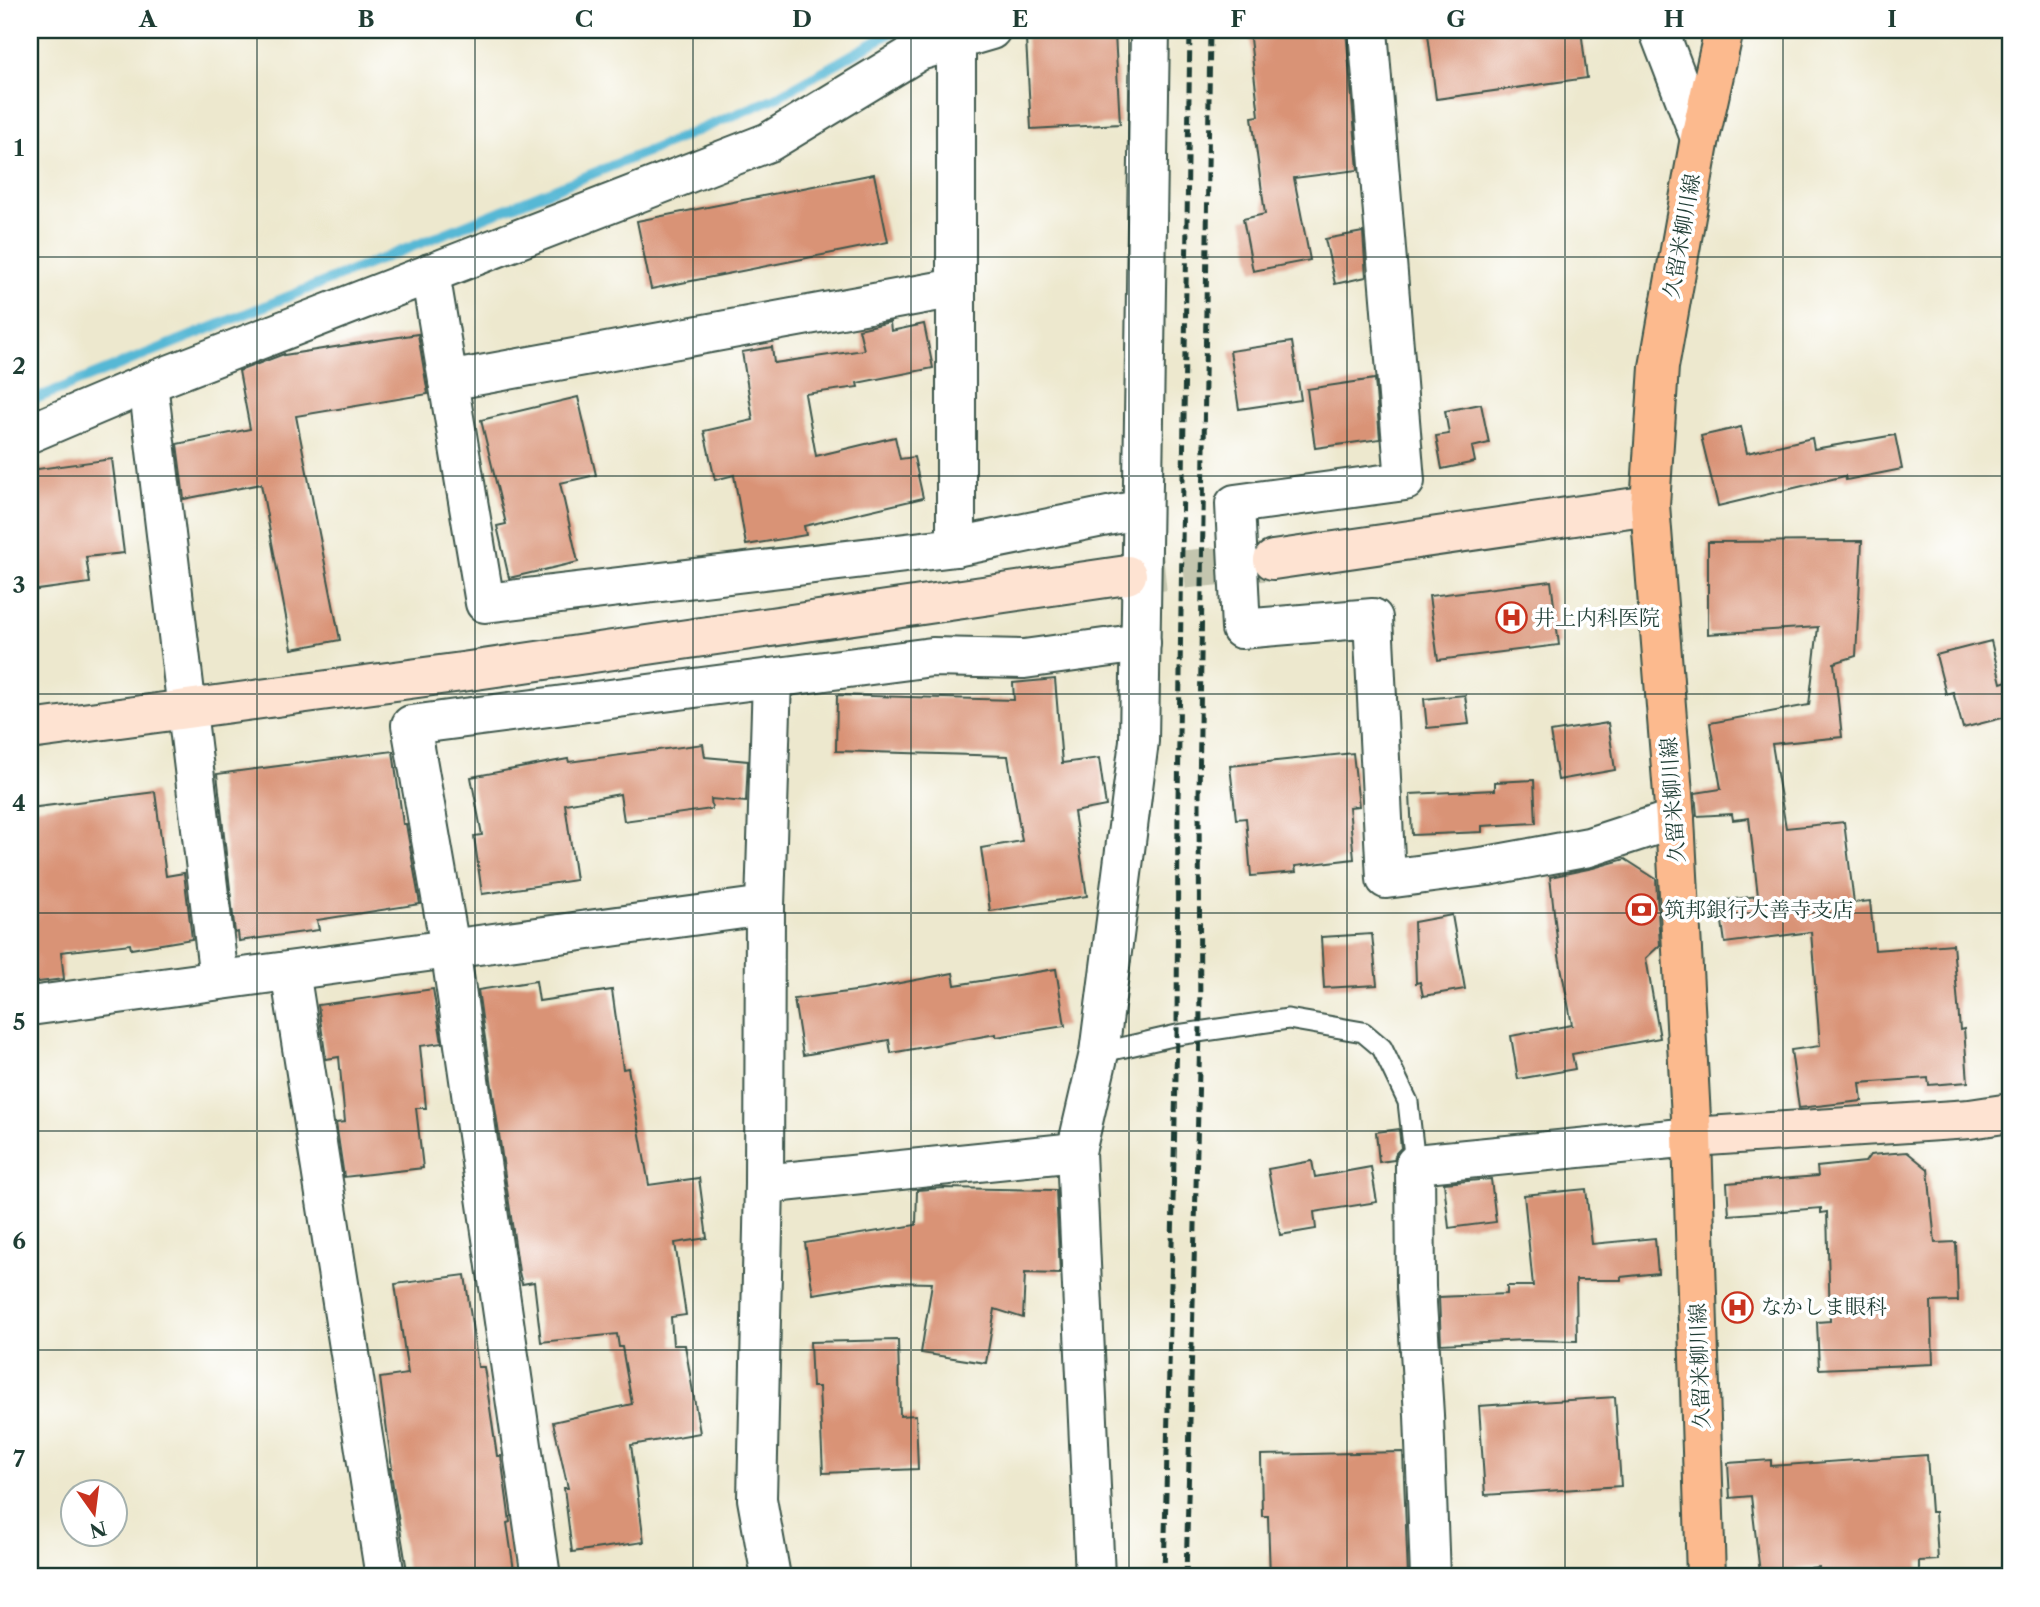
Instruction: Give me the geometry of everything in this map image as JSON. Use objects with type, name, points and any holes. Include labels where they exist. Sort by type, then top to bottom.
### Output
[{"type":"main road","name":"久留米柳川線","points":[[1706,1577],[1692,1137],[1675,820],[1650,505],[1659,367],[1700,138],[1724,30]]},
{"type":"street","points":[[1095,1577],[1076,1152],[1099,1054],[1139,741],[1150,30]]},
{"type":"street","points":[[1368,30],[1405,481],[1235,504],[1241,629],[1373,618],[1386,878],[1487,866],[1589,847],[1675,820]]},
{"type":"street","points":[[1660,30],[1700,138]]},
{"type":"street","points":[[30,433],[148,383],[769,142],[919,51],[973,35],[956,288],[956,547]]},
{"type":"street","points":[[430,273],[485,603],[956,547],[1142,509]]},
{"type":"street","points":[[448,381],[956,288]]},
{"type":"street","points":[[148,383],[219,979]]},
{"type":"street","points":[[1273,560],[1650,505]]},
{"type":"street","points":[[30,730],[476,670],[1127,575]]},
{"type":"street","points":[[541,1577],[450,948],[411,725],[932,657],[1024,659],[1141,643]]},
{"type":"street","points":[[771,1577],[757,1499],[764,1184],[765,906],[772,678]]},
{"type":"street","points":[[30,1006],[765,906]]},
{"type":"street","points":[[290,971],[385,1577]]},
{"type":"street","points":[[1430,1577],[1416,1287],[1415,1164],[1692,1137],[1970,1119],[2010,1113]]},
{"type":"street","points":[[764,1184],[1076,1152]]},
{"type":"lane","points":[[1099,1054],[1177,1035],[1288,1019],[1363,1032],[1381,1048],[1408,1102],[1415,1164]]},
{"type":"building","points":[[1249,30],[1346,30],[1358,170],[1294,178],[1310,260],[1253,271],[1243,219],[1265,214],[1252,117],[1259,116]]},
{"type":"building","points":[[1459,30],[1581,30],[1587,78],[1436,99],[1428,34]]},
{"type":"building","points":[[1115,34],[1120,124],[1031,129],[1026,39]]},
{"type":"building","points":[[874,174],[888,242],[651,289],[637,221]]},
{"type":"building","points":[[1363,232],[1366,277],[1335,284],[1325,239]]},
{"type":"building","points":[[890,322],[891,331],[924,324],[933,368],[857,383],[858,387],[805,394],[816,456],[895,437],[900,459],[914,457],[923,498],[804,526],[806,535],[746,545],[734,475],[715,480],[704,431],[753,420],[742,352],[772,347],[774,363],[864,350],[859,329]]},
{"type":"building","points":[[418,334],[428,394],[296,416],[340,640],[292,649],[261,484],[184,499],[177,444],[250,429],[239,371],[284,354]]},
{"type":"building","points":[[1292,342],[1301,400],[1239,409],[1230,351]]},
{"type":"building","points":[[1375,379],[1380,439],[1315,448],[1307,389]]},
{"type":"building","points":[[578,397],[596,475],[560,483],[578,562],[509,578],[497,526],[506,524],[481,420]]},
{"type":"building","points":[[1481,404],[1489,443],[1472,447],[1475,462],[1442,469],[1436,436],[1449,434],[1445,411]]},
{"type":"building","points":[[1741,427],[1747,453],[1812,438],[1814,449],[1895,435],[1902,469],[1846,480],[1845,476],[1718,506],[1701,436]]},
{"type":"building","points":[[112,459],[124,553],[86,557],[90,583],[30,591],[30,470]]},
{"type":"building","points":[[1862,541],[1856,656],[1834,663],[1842,737],[1772,744],[1786,828],[1844,822],[1854,903],[1870,901],[1875,950],[1953,944],[1960,1030],[1964,1029],[1968,1082],[1929,1085],[1928,1078],[1860,1083],[1862,1101],[1799,1108],[1791,1050],[1820,1046],[1811,932],[1725,943],[1719,901],[1758,896],[1749,818],[1733,820],[1732,814],[1697,816],[1695,793],[1721,789],[1710,723],[1809,705],[1818,627],[1708,634],[1708,542]]},
{"type":"building","points":[[1551,581],[1559,645],[1438,660],[1429,596]]},
{"type":"building","points":[[1991,641],[2001,683],[2010,680],[2010,716],[1963,728],[1953,692],[1946,694],[1936,655]]},
{"type":"building","points":[[1055,679],[1062,763],[1099,758],[1106,806],[1074,812],[1087,896],[990,911],[981,848],[1022,841],[1008,756],[836,751],[837,695],[1014,700],[1013,683]]},
{"type":"building","points":[[1465,695],[1469,724],[1427,728],[1424,699]]},
{"type":"building","points":[[1608,723],[1615,770],[1558,780],[1550,732]]},
{"type":"building","points":[[703,744],[705,757],[748,761],[746,802],[711,799],[712,809],[624,821],[620,794],[565,804],[576,880],[482,894],[474,836],[482,835],[471,777],[568,759],[569,762]]},
{"type":"building","points":[[393,751],[403,824],[406,824],[420,904],[317,920],[319,930],[239,941],[238,932],[235,933],[217,774]]},
{"type":"building","points":[[1353,753],[1359,806],[1349,807],[1354,859],[1295,866],[1296,872],[1251,876],[1246,818],[1236,819],[1230,766]]},
{"type":"building","points":[[1534,780],[1536,823],[1482,826],[1482,832],[1412,835],[1410,794],[1495,790],[1495,782]]},
{"type":"building","points":[[155,792],[166,876],[184,873],[192,939],[131,949],[130,944],[61,952],[64,979],[30,983],[30,808]]},
{"type":"building","points":[[1625,859],[1656,879],[1660,945],[1646,958],[1660,1038],[1572,1054],[1575,1069],[1518,1079],[1511,1036],[1572,1025],[1559,956],[1550,877]]},
{"type":"building","points":[[1452,915],[1465,989],[1423,996],[1420,982],[1416,983],[1414,922]]},
{"type":"building","points":[[1372,934],[1377,985],[1324,988],[1321,937]]},
{"type":"building","points":[[1056,969],[1065,1026],[996,1037],[996,1034],[891,1053],[889,1040],[803,1055],[794,999],[863,990],[953,973],[955,985]]},
{"type":"building","points":[[536,981],[539,1001],[612,990],[623,1069],[628,1068],[649,1185],[699,1178],[707,1238],[675,1243],[686,1315],[671,1317],[673,1345],[685,1345],[700,1433],[631,1445],[644,1542],[572,1552],[564,1488],[568,1488],[553,1422],[632,1404],[622,1347],[619,1347],[617,1334],[541,1342],[534,1282],[522,1284],[519,1272],[478,990]]},
{"type":"building","points":[[433,989],[442,1043],[420,1046],[426,1108],[416,1108],[423,1168],[344,1177],[336,1123],[345,1122],[339,1057],[326,1059],[318,1005]]},
{"type":"building","points":[[1399,1129],[1401,1148],[1394,1160],[1379,1162],[1376,1132]]},
{"type":"building","points":[[1907,1152],[1928,1169],[1935,1243],[1956,1242],[1958,1301],[1931,1302],[1933,1364],[1819,1369],[1817,1322],[1830,1321],[1827,1212],[1821,1213],[1821,1208],[1729,1215],[1727,1183],[1818,1176],[1817,1167],[1865,1162],[1870,1155]]},
{"type":"building","points":[[1312,1161],[1315,1177],[1371,1167],[1377,1202],[1314,1212],[1316,1229],[1280,1235],[1268,1169]]},
{"type":"building","points":[[1491,1179],[1496,1222],[1449,1228],[1444,1183]]},
{"type":"building","points":[[1586,1189],[1592,1244],[1655,1238],[1658,1273],[1621,1277],[1621,1280],[1576,1280],[1577,1341],[1525,1340],[1441,1344],[1439,1297],[1507,1294],[1507,1286],[1533,1286],[1524,1195]]},
{"type":"building","points":[[917,1190],[1056,1190],[1060,1274],[1025,1273],[1023,1318],[995,1309],[986,1363],[921,1353],[932,1283],[888,1282],[813,1294],[805,1243],[916,1225]]},
{"type":"building","points":[[465,1275],[478,1367],[484,1367],[497,1456],[501,1456],[515,1577],[408,1577],[390,1468],[380,1378],[408,1374],[395,1284]]},
{"type":"building","points":[[898,1340],[900,1416],[916,1415],[918,1469],[823,1473],[819,1387],[812,1387],[810,1342]]},
{"type":"building","points":[[1615,1397],[1621,1486],[1485,1495],[1479,1406]]},
{"type":"building","points":[[1403,1452],[1408,1577],[1270,1577],[1268,1516],[1262,1516],[1261,1455]]},
{"type":"building","points":[[1927,1455],[1938,1560],[1919,1561],[1919,1577],[1819,1577],[1819,1567],[1760,1573],[1751,1496],[1730,1498],[1728,1463],[1771,1460],[1771,1466]]},
{"type":"waterway","points":[[30,401],[775,98],[896,30]]},
{"type":"tunnel","points":[[1127,575],[1271,561]]},
{"type":"railway","points":[[1164,1577],[1177,1035],[1190,30]]},
{"type":"railway","points":[[1186,1577],[1200,1031],[1199,798],[1210,30]]},
{"type":"place","name":"井上内科医院","points":[[1511,618]]},
{"type":"place","name":"筑邦銀行大善寺支店","points":[[1641,910]]},
{"type":"place","name":"なかしま眼科","points":[[1738,1307]]}]
